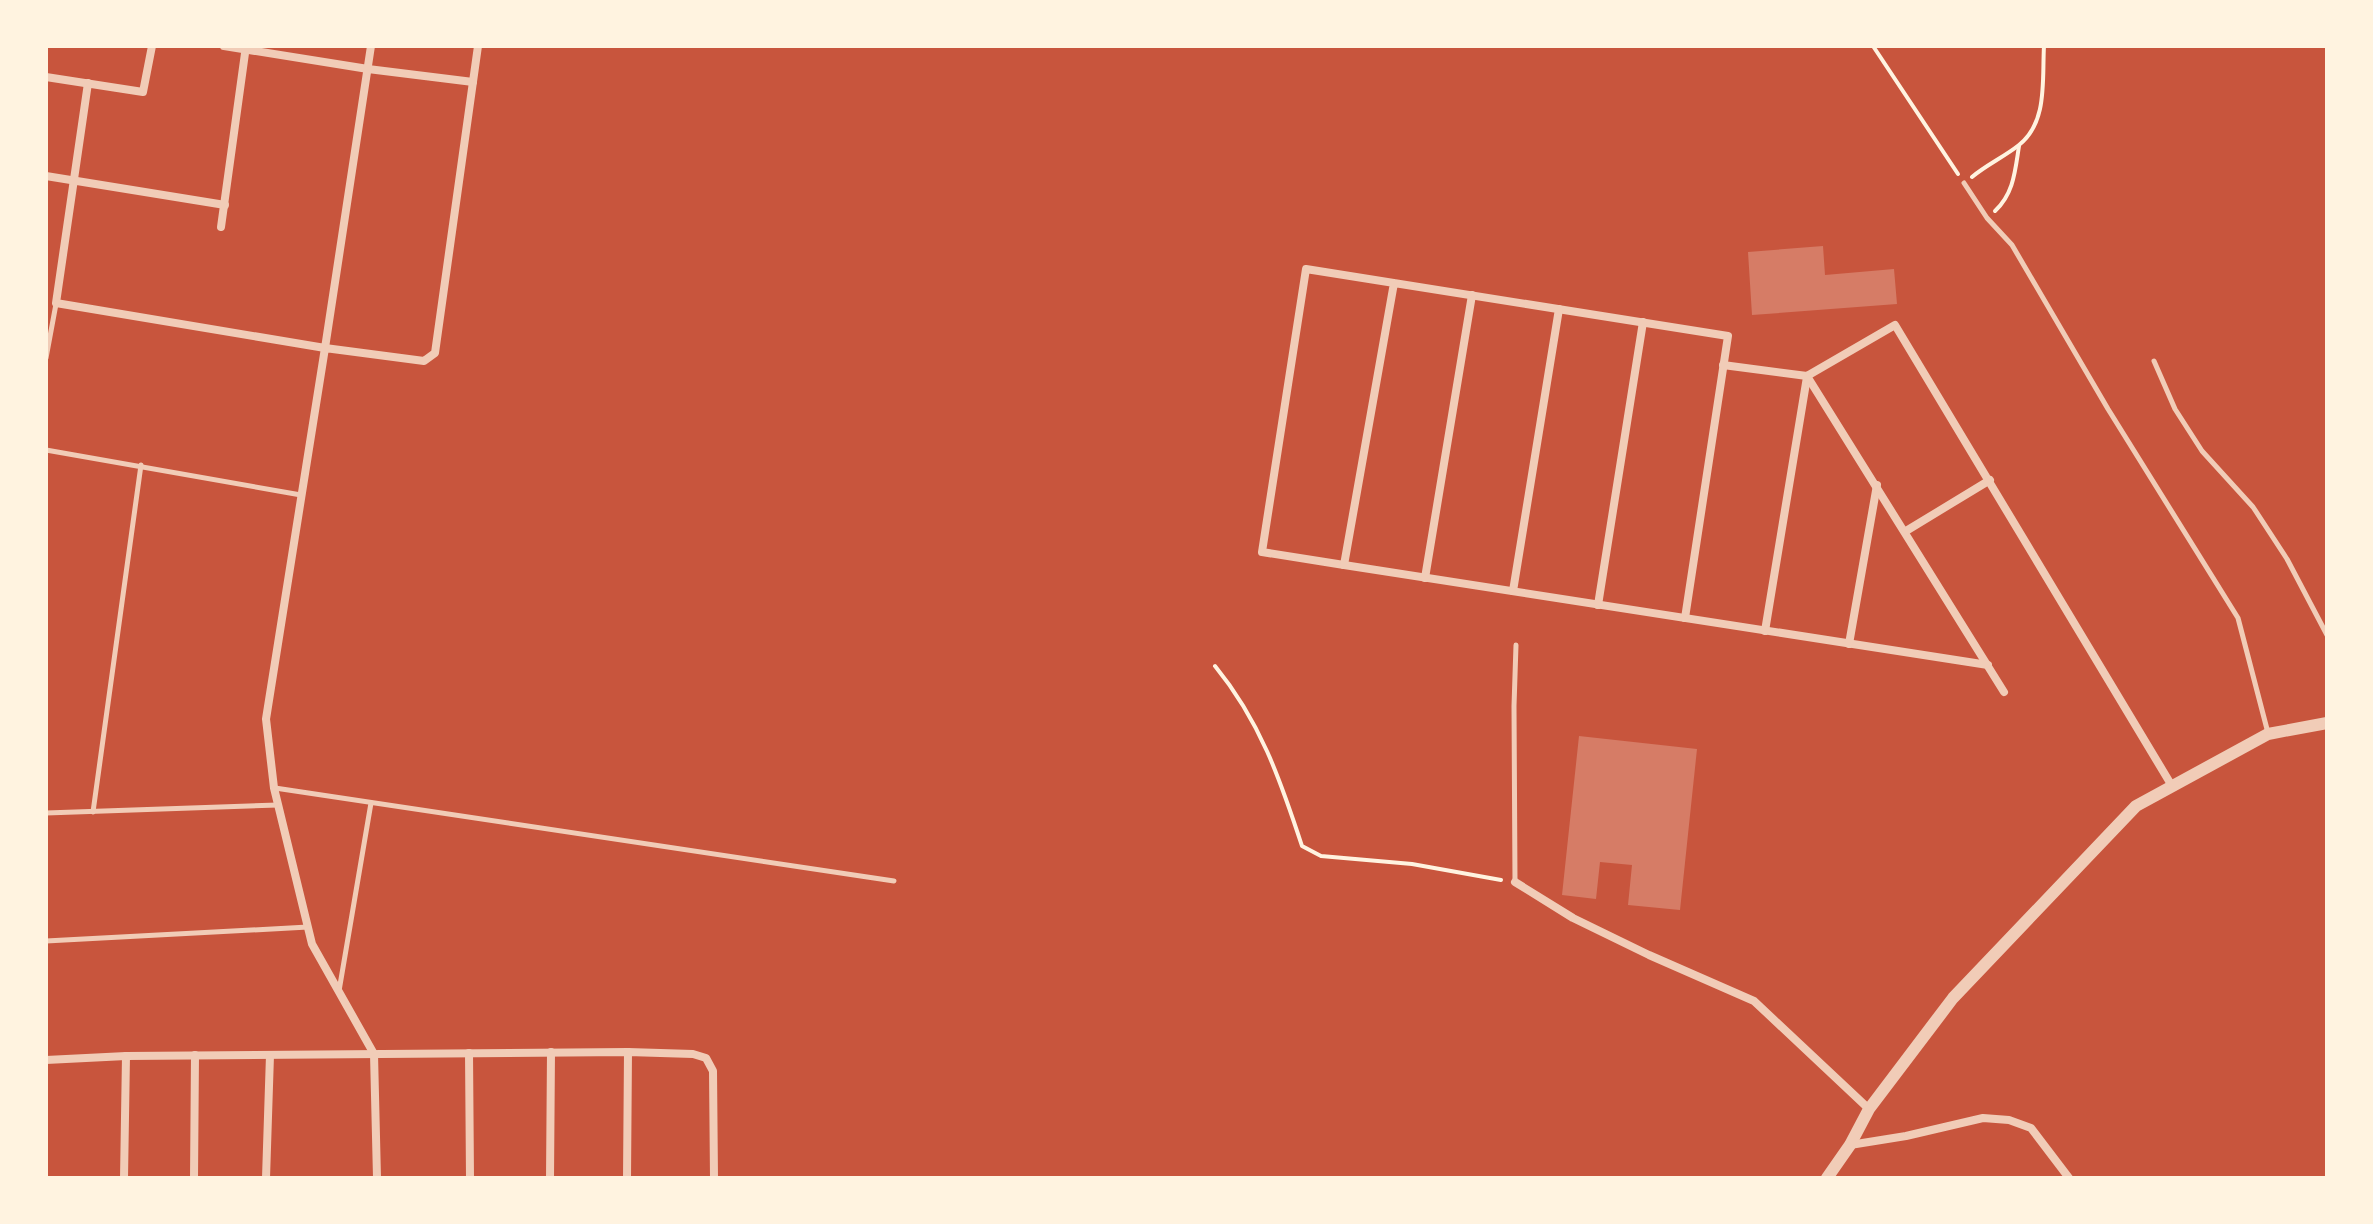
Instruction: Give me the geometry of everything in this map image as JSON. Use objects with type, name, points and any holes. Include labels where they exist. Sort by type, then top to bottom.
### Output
[{"type":"street","points":[[46,77],[143,92],[152,46]]},
{"type":"street","points":[[224,46],[473,82]]},
{"type":"street","points":[[371,46],[266,719],[274,788],[312,944],[374,1054],[377,1178]]},
{"type":"street","points":[[88,83],[56,303],[325,348],[424,361],[435,353],[478,46]]},
{"type":"street","points":[[221,227],[246,48]]},
{"type":"street","points":[[46,176],[225,205]]},
{"type":"street","points":[[1685,618],[1728,336],[1306,269],[1262,552],[1765,631],[1988,665]]},
{"type":"street","points":[[1344,565],[1394,283]]},
{"type":"street","points":[[1425,578],[1472,295]]},
{"type":"street","points":[[1513,591],[1559,309]]},
{"type":"street","points":[[1598,605],[1643,322]]},
{"type":"street","points":[[1723,365],[1807,376],[1895,325],[2172,786]]},
{"type":"street","points":[[1807,376],[2004,692]]},
{"type":"street","points":[[1765,631],[1807,376]]},
{"type":"street","points":[[1906,531],[1990,480]]},
{"type":"street","points":[[1849,644],[1877,485]]},
{"type":"street","points":[[1827,1178],[1850,1145],[1869,1109],[1964,987],[2136,806],[2268,734],[2327,723]]},
{"type":"street","points":[[1515,882],[1573,918],[1754,1001],[1869,1109]]},
{"type":"street","points":[[550,1178],[551,1052]]},
{"type":"street","points":[[627,1178],[628,1052]]},
{"type":"street","points":[[469,1053],[470,1178]]},
{"type":"street","points":[[46,1060],[195,1055],[693,1054],[706,1058],[713,1071],[714,1178]]},
{"type":"street","points":[[194,1178],[195,1055]]},
{"type":"street","points":[[266,1178],[270,1055]]},
{"type":"street","points":[[124,1178],[126,1056]]},
{"type":"street","points":[[1850,1145],[1983,1118],[2009,1120],[2031,1128],[2069,1178]]},
{"type":"lane","points":[[1964,183],[1987,218],[2012,245],[2108,409],[2238,618],[2268,734]]},
{"type":"lane","points":[[46,358],[56,303]]},
{"type":"lane","points":[[2154,361],[2175,409],[2202,451],[2253,507],[2287,559],[2327,635]]},
{"type":"lane","points":[[46,450],[302,495]]},
{"type":"lane","points":[[93,812],[141,465]]},
{"type":"lane","points":[[1515,882],[1516,645]]},
{"type":"lane","points":[[274,788],[894,881]]},
{"type":"lane","points":[[339,992],[371,803]]},
{"type":"lane","points":[[46,813],[278,805]]},
{"type":"lane","points":[[46,941],[308,927]]},
{"type":"path","points":[[1873,46],[1964,183],[1987,164],[2019,145],[2035,128],[2044,46]]},
{"type":"path","points":[[1987,218],[2006,200],[2019,145]]},
{"type":"path","points":[[1215,666],[1240,696],[1269,752],[1302,846],[1321,856],[1412,864],[1515,882]]},
{"type":"building","points":[[1823,246],[1825,275],[1894,269],[1897,304],[1752,315],[1748,252]]},
{"type":"building","points":[[1579,736],[1697,749],[1680,910],[1628,905],[1632,865],[1600,862],[1596,899],[1562,895]]}]
